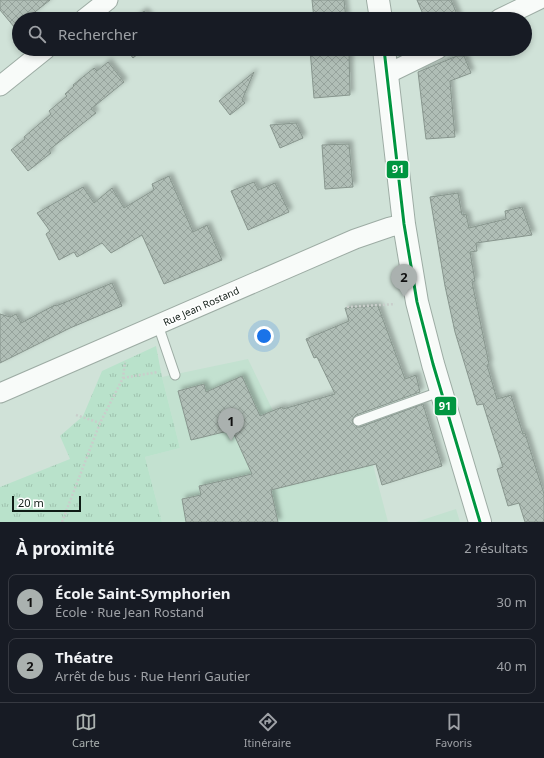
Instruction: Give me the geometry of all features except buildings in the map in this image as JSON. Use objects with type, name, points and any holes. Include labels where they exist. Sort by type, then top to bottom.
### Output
[{"type":"main road","points":[[378,0],[380,12]]},
{"type":"main road","points":[[385,56],[404,224],[417,302],[480,522]]},
{"type":"street","points":[[93,12],[108,0]]},
{"type":"street","points":[[513,12],[538,0]]},
{"type":"street","points":[[2,80],[36,56]]},
{"type":"street","points":[[387,74],[424,56]]},
{"type":"street","name":"Rue Jean Rostand","points":[[0,393],[355,239],[404,224]]},
{"type":"lane","points":[[158,325],[175,375]]},
{"type":"lane","points":[[358,420],[442,391]]},
{"type":"path","points":[[348,307],[417,302]]},
{"type":"path","points":[[62,522],[100,424],[123,378],[126,360],[124,340]]},
{"type":"path","points":[[123,378],[164,371]]},
{"type":"path","points":[[76,414],[100,424]]},
{"type":"shaded area","points":[[248,359],[273,411],[372,461],[388,522],[162,522],[145,457],[180,448],[162,377]]},
{"type":"shaded area","points":[[456,509],[460,522],[416,522]]},
{"type":"green space","points":[[156,346],[162,377],[180,448],[145,457],[162,522],[0,522],[0,487],[70,459],[60,436],[83,416],[102,371]]},
{"type":"transit line","name":"91","points":[[385,56],[404,224],[417,302],[433,364],[480,522]]},
{"type":"place","name":"Théatre","points":[[404,297]]},
{"type":"place","name":"École Saint-Symphorien","points":[[231,441]]}]
